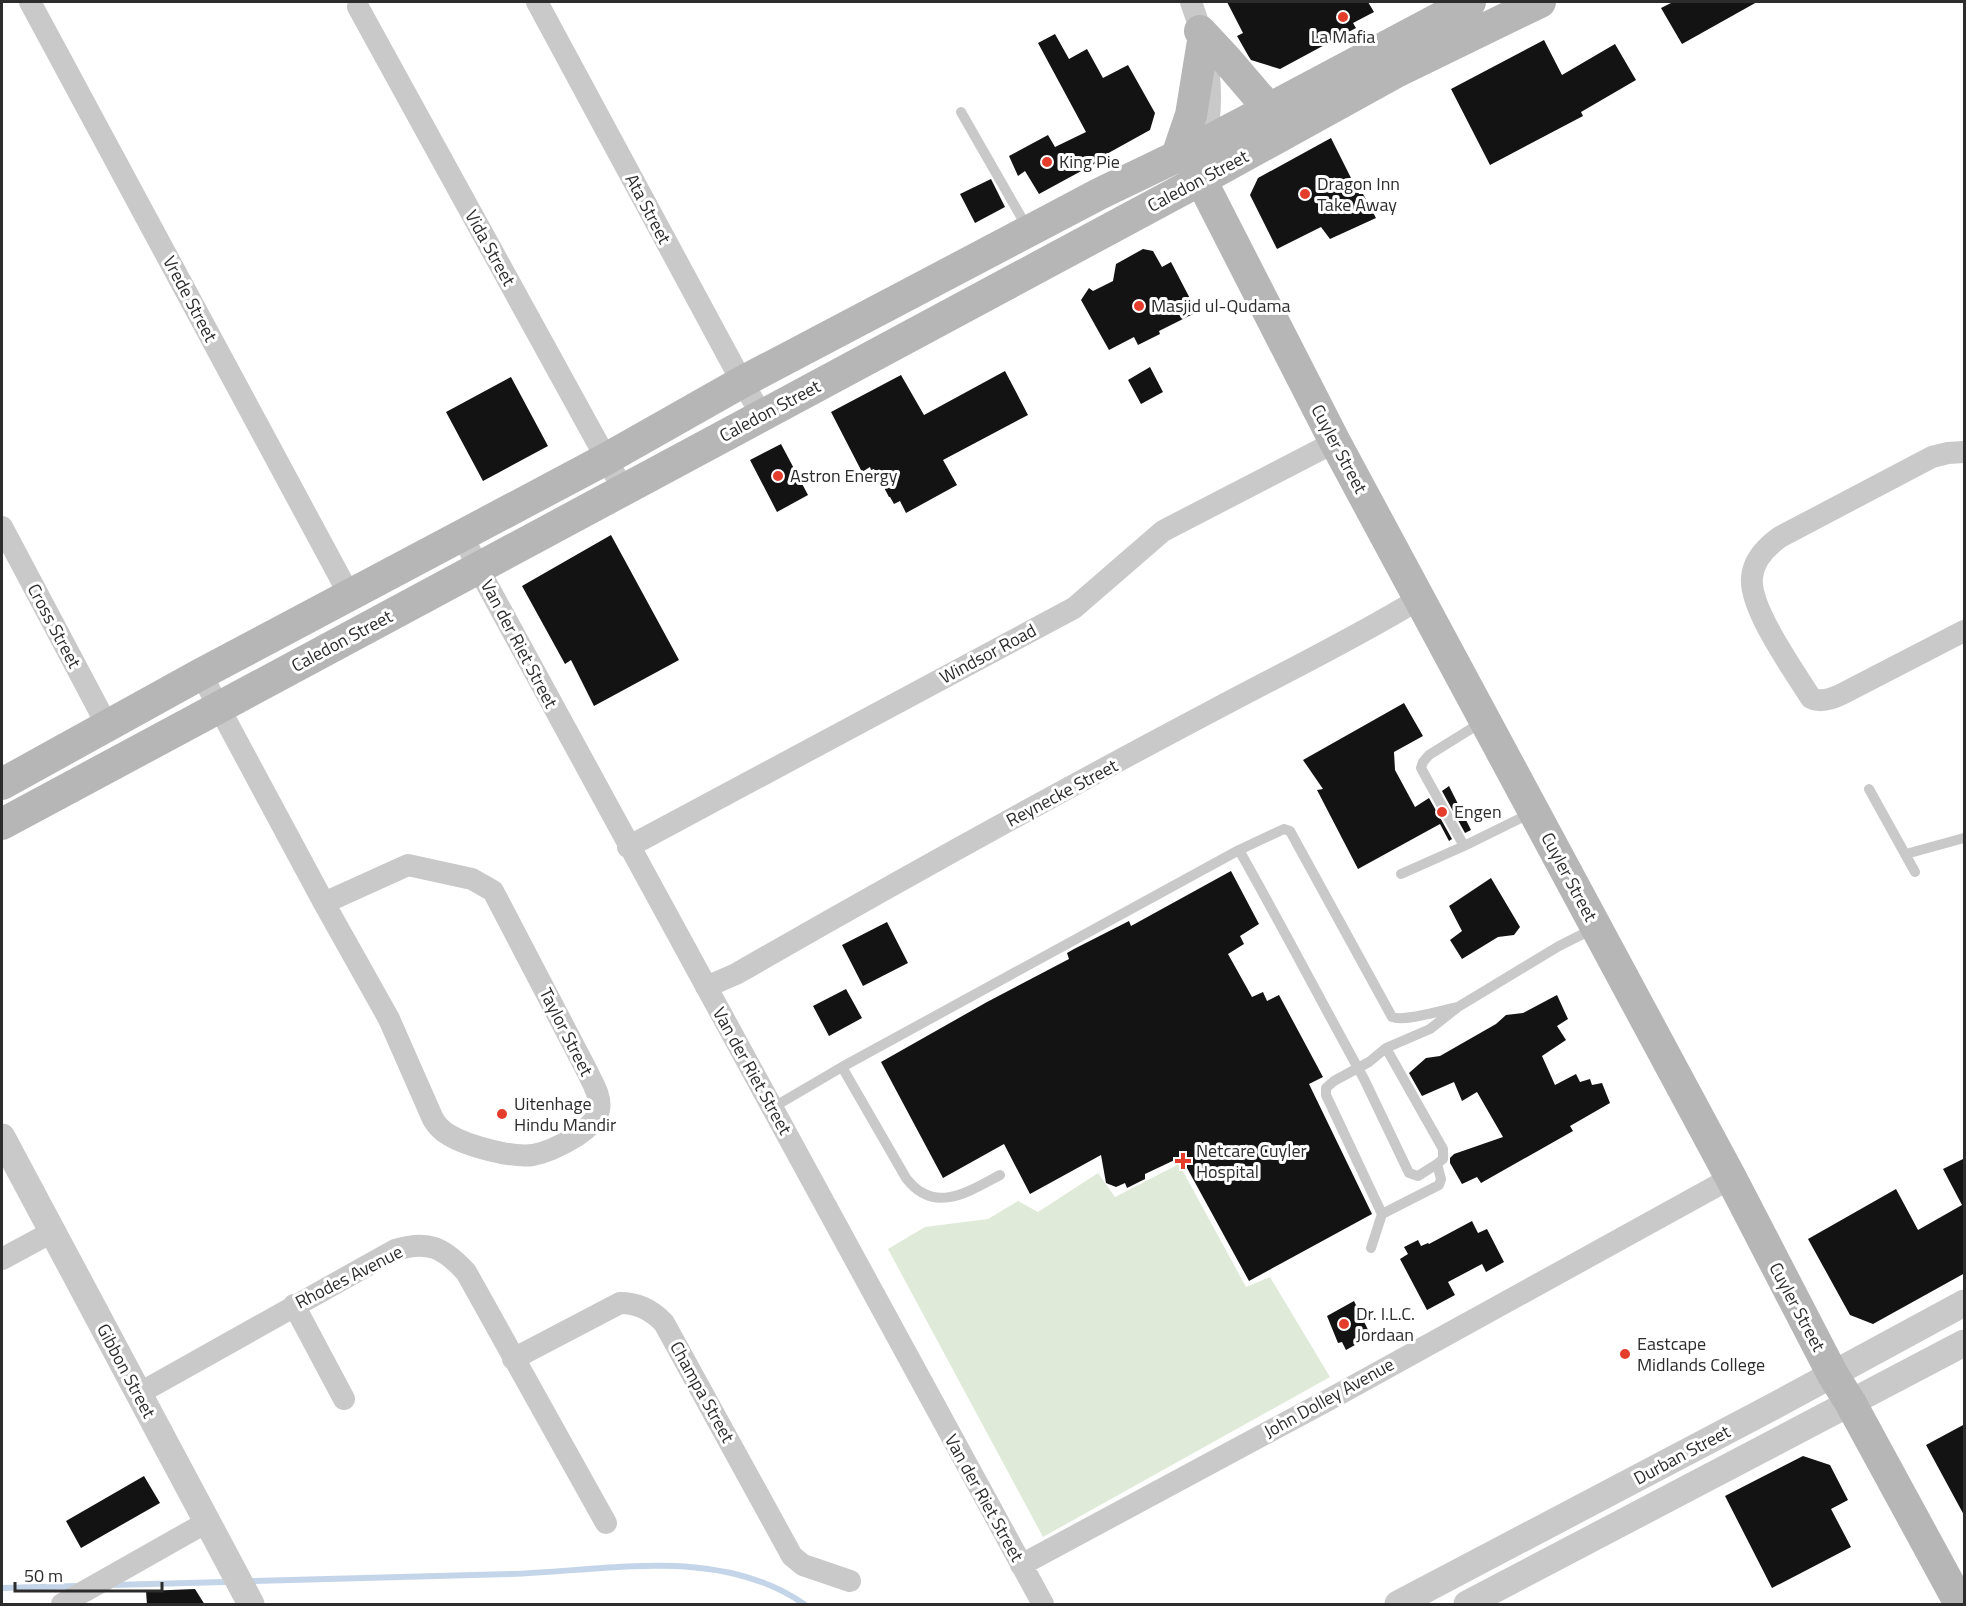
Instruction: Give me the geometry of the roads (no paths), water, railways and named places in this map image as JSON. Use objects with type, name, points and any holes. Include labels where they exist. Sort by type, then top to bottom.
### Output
[{"type":"main road","name":"Caledon Street","points":[[2,784],[201,674],[606,459],[742,382],[1205,143],[1470,2]]},
{"type":"main road","name":"Caledon Street","points":[[8,812],[218,707],[1200,180],[1398,71],[1540,2]]},
{"type":"main road","points":[[1201,36],[1269,109]]},
{"type":"main road","points":[[1177,156],[1191,115],[1201,36]]},
{"type":"main road","points":[[1200,180],[1205,143]]},
{"type":"main road","name":"Cuyler Street","points":[[1200,180],[1335,442],[1731,1178],[1833,1375],[1850,1402],[1960,1605]]},
{"type":"street","name":"Vrede Street","points":[[30,2],[350,596]]},
{"type":"street","name":"Ata Street","points":[[537,2],[762,415]]},
{"type":"street","points":[[1191,2],[1201,36],[1211,87],[1211,114],[1205,143]]},
{"type":"street","name":"Vida Street","points":[[358,7],[623,489]]},
{"type":"street","name":"Windsor Road","points":[[628,847],[1074,608],[1163,531],[1335,442]]},
{"type":"street","points":[[1965,452],[1932,457],[1780,537],[1764,550],[1752,576],[1755,598],[1764,618],[1811,698],[1815,700],[1842,694],[1965,631]]},
{"type":"street","name":"Cross Street","points":[[2,527],[107,725]]},
{"type":"street","name":"Van der Riet Street","points":[[463,536],[628,847],[1043,1605]]},
{"type":"street","name":"Reynecke Street","points":[[706,987],[736,974],[959,848],[1419,599]]},
{"type":"street","name":"Taylor Street","points":[[201,674],[324,903],[389,1019],[439,1128],[455,1139],[509,1154],[532,1155],[566,1143],[588,1127],[599,1110],[599,1099],[587,1071],[493,891],[472,879],[408,865],[324,903]]},
{"type":"street","name":"Gibbon Street","points":[[2,1137],[251,1605]]},
{"type":"street","name":"John Dolley Avenue","points":[[1021,1564],[1323,1403],[1731,1178]]},
{"type":"street","points":[[2,1259],[52,1232]]},
{"type":"street","name":"Rhodes Avenue","points":[[138,1394],[394,1250],[413,1245],[436,1247],[454,1259],[466,1272],[606,1523]]},
{"type":"street","name":"Champa Street","points":[[513,1359],[620,1303],[635,1304],[654,1313],[664,1323],[792,1556],[803,1565],[850,1581]]},
{"type":"street","name":"Durban Street","points":[[1398,1605],[1965,1303]]},
{"type":"street","points":[[294,1305],[344,1399]]},
{"type":"street","name":"Durban Street","points":[[1467,1605],[1965,1343]]},
{"type":"street","points":[[62,1605],[207,1522]]},
{"type":"lane","points":[[961,112],[1029,232]]},
{"type":"lane","points":[[1464,846],[1421,768],[1423,762],[1436,750],[1484,721]]},
{"type":"lane","points":[[1869,789],[1916,873]]},
{"type":"lane","points":[[1401,874],[1534,812]]},
{"type":"lane","points":[[772,1108],[842,1067],[1239,850],[1284,829],[1290,831],[1392,1017],[1407,1019],[1458,1007]]},
{"type":"lane","points":[[1906,854],[1965,838]]},
{"type":"lane","points":[[1239,850],[1358,1068],[1409,1173],[1418,1176],[1443,1159],[1443,1149],[1386,1048]]},
{"type":"lane","points":[[1371,1248],[1382,1214],[1326,1093],[1326,1088],[1386,1048],[1430,1029],[1458,1007],[1559,946],[1596,927]]},
{"type":"lane","points":[[842,1067],[906,1178],[920,1192],[935,1198],[954,1197],[1000,1175]]},
{"type":"lane","points":[[1382,1214],[1439,1185],[1441,1179],[1437,1164]]},
{"type":"waterway","points":[[250,1581],[511,1574],[662,1566],[699,1568],[736,1574],[771,1586],[804,1604]]},
{"type":"waterway","points":[[112,1585],[225,1582]]},
{"type":"waterway","points":[[2,1588],[76,1586]]},
{"type":"place","name":"La Mafia","points":[[1343,17]]},
{"type":"place","name":"King Pie","points":[[1047,162]]},
{"type":"place","name":"Dragon Inn Take Away","points":[[1305,194]]},
{"type":"place","name":"Masjid ul-Qudama","points":[[1139,306]]},
{"type":"place","name":"Astron Energy","points":[[778,476]]},
{"type":"place","name":"Engen","points":[[1442,812]]},
{"type":"place","name":"Uitenhage Hindu Mandir","points":[[502,1114]]},
{"type":"place","name":"Netcare Cuyler Hospital","points":[[1183,1161]]},
{"type":"place","name":"Dr. I.L.C. Jordaan","points":[[1344,1324]]},
{"type":"place","name":"Eastcape Midlands College","points":[[1625,1354]]}]
